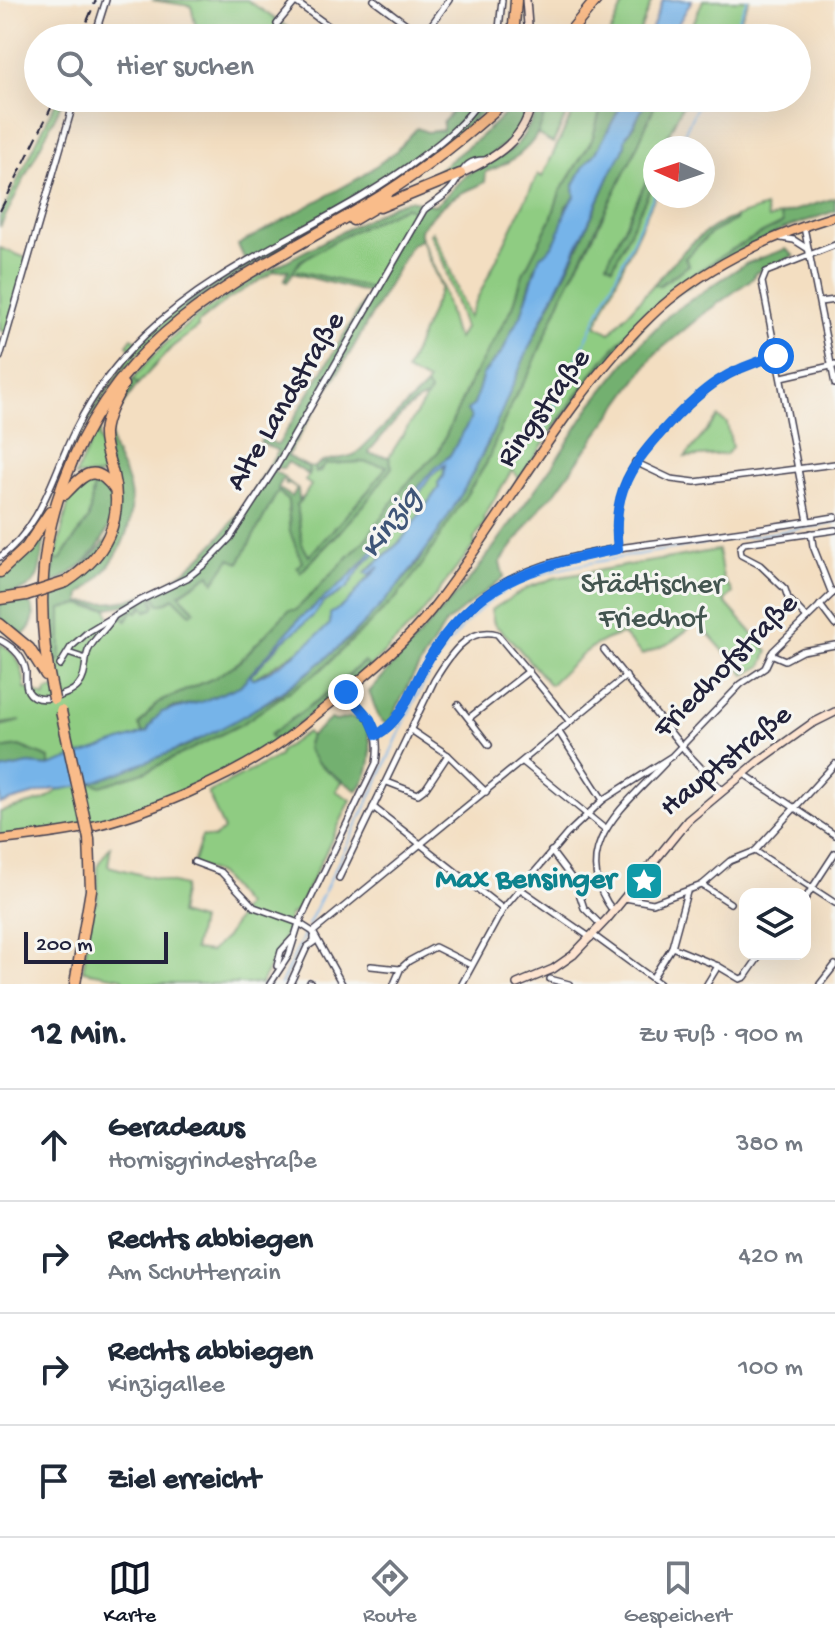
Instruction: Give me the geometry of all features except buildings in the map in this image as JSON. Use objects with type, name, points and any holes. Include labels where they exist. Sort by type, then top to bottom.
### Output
[{"type":"highway","points":[[514,24],[516,0]]},
{"type":"highway","points":[[576,24],[596,0]]},
{"type":"highway","points":[[584,24],[603,0]]},
{"type":"highway","points":[[473,128],[486,112]]},
{"type":"highway","points":[[73,984],[86,886],[87,839],[55,694],[49,644],[48,584],[64,493],[78,446],[101,405],[131,366],[193,309],[386,193],[492,112]]},
{"type":"highway","points":[[0,572],[26,548],[64,493],[93,429],[123,385],[161,342],[240,284],[371,210],[432,169],[500,112]]},
{"type":"highway","points":[[371,210],[460,174]]},
{"type":"highway","points":[[439,184],[449,183],[452,188]]},
{"type":"highway","points":[[0,599],[26,595],[66,582],[87,567],[106,543],[117,511],[104,429],[123,385]]},
{"type":"highway","points":[[64,493],[80,477],[94,473],[106,478],[116,491]]},
{"type":"highway","points":[[0,624],[18,637],[38,659],[55,694]]},
{"type":"main road","name":"Ringstraße","points":[[0,840],[86,828],[174,797],[282,742],[369,673],[431,610],[588,387],[653,314],[695,282],[771,240],[835,216]]},
{"type":"street","points":[[98,24],[106,0]]},
{"type":"street","points":[[374,0],[406,24]]},
{"type":"street","points":[[433,24],[449,0]]},
{"type":"street","points":[[499,24],[502,0]]},
{"type":"street","points":[[526,0],[528,24]]},
{"type":"street","points":[[277,24],[295,1],[326,24]]},
{"type":"street","points":[[0,357],[71,112]]},
{"type":"street","points":[[0,557],[17,543],[34,521],[77,425],[116,367],[146,334],[218,279],[386,183],[460,127],[471,112]]},
{"type":"street","points":[[460,174],[487,160],[515,139],[529,112]]},
{"type":"street","name":"Alte Landstraße","points":[[60,665],[89,631],[187,578],[230,538],[276,468],[424,210],[452,188],[460,174]]},
{"type":"street","points":[[803,226],[835,384]]},
{"type":"street","points":[[771,240],[794,240],[810,253]]},
{"type":"street","points":[[808,521],[762,287],[763,276],[810,253],[835,245]]},
{"type":"street","points":[[820,302],[835,300]]},
{"type":"street","points":[[618,549],[616,512],[625,480],[635,462],[710,384],[738,369],[776,356]]},
{"type":"street","points":[[782,377],[833,365]]},
{"type":"street","points":[[635,462],[659,475],[682,482],[721,480],[835,464]]},
{"type":"street","points":[[377,735],[397,719],[426,664],[452,625],[487,594],[509,580],[539,568],[618,549],[835,517]]},
{"type":"street","points":[[807,618],[788,598],[785,589],[760,565],[741,555],[741,546],[744,543],[835,530]]},
{"type":"street","points":[[811,533],[813,546],[833,593]]},
{"type":"street","name":"Friedhofstraße","points":[[462,984],[503,909],[587,813],[672,756],[741,684],[765,668],[771,654],[833,593]]},
{"type":"street","points":[[820,605],[835,625]]},
{"type":"street","points":[[0,640],[15,650],[25,664],[28,691],[34,697],[43,699],[77,688],[83,679],[90,646],[115,616]]},
{"type":"street","points":[[339,878],[438,674],[453,653],[473,634],[483,631],[497,634],[570,722]]},
{"type":"street","points":[[771,654],[782,661],[802,651],[835,645]]},
{"type":"street","points":[[604,650],[723,791]]},
{"type":"street","points":[[68,653],[86,659]]},
{"type":"street","points":[[25,664],[38,659]]},
{"type":"street","points":[[469,718],[529,671]]},
{"type":"street","points":[[290,984],[307,947],[314,942],[314,936],[626,676]]},
{"type":"street","points":[[270,984],[281,951],[302,924],[372,773],[377,755],[377,735],[370,719],[346,692]]},
{"type":"street","points":[[458,705],[489,745]]},
{"type":"street","name":"Hauptstraße","points":[[517,984],[553,969],[573,955],[625,898],[679,828],[811,724],[835,712]]},
{"type":"street","points":[[411,730],[448,755],[486,792]]},
{"type":"street","points":[[559,732],[603,800]]},
{"type":"street","points":[[387,782],[418,794],[426,788],[448,755]]},
{"type":"street","points":[[614,911],[598,889],[594,873],[605,829],[672,756]]},
{"type":"street","points":[[523,762],[605,829]]},
{"type":"street","points":[[625,898],[653,903],[702,885],[730,861],[755,851],[835,764]]},
{"type":"street","points":[[744,774],[835,835]]},
{"type":"street","points":[[373,807],[503,909]]},
{"type":"street","points":[[551,851],[576,884],[584,908],[602,925]]},
{"type":"street","points":[[755,851],[835,903]]},
{"type":"street","points":[[812,888],[835,853]]},
{"type":"street","points":[[194,862],[221,872],[254,907],[302,924],[314,936],[342,984]]},
{"type":"street","points":[[702,885],[730,903]]},
{"type":"street","points":[[519,888],[660,984]]},
{"type":"street","points":[[653,977],[672,947],[687,892]]},
{"type":"street","points":[[394,984],[400,969],[435,947],[471,965]]},
{"type":"street","points":[[672,947],[742,979],[756,960]]},
{"type":"street","points":[[820,984],[835,965]]},
{"type":"street","points":[[371,966],[400,969]]},
{"type":"street","points":[[707,984],[718,966]]},
{"type":"street","points":[[553,969],[549,982],[569,984]]},
{"type":"green space","points":[[152,0],[247,0],[282,24],[195,24],[191,6]]},
{"type":"green space","points":[[625,0],[652,0],[643,24],[614,24]]},
{"type":"green space","points":[[703,0],[749,0],[738,24],[693,24]]},
{"type":"green space","points":[[51,112],[57,112],[0,227],[0,217]]},
{"type":"green space","points":[[452,112],[477,112],[468,125],[379,191],[224,279],[185,307],[183,304],[246,262],[238,245],[359,178],[395,152],[417,128],[427,132],[443,130],[443,122]]},
{"type":"green space","points":[[477,112],[482,112],[463,131],[438,152],[383,191],[222,285],[166,326],[109,390],[85,428],[56,490],[86,418],[132,350],[127,345],[132,338],[139,342],[183,304],[379,191],[468,125]]},
{"type":"green space","points":[[507,112],[527,112],[515,136],[486,158],[468,161],[457,173],[436,181],[434,173]]},
{"type":"green space","points":[[536,112],[544,112],[541,127],[528,147],[509,162],[486,172],[485,182],[449,201],[420,230],[420,240],[411,245],[287,456],[308,467],[309,475],[288,462],[283,469],[276,467],[274,471],[284,477],[278,488],[292,497],[297,488],[299,499],[303,498],[297,504],[302,544],[309,556],[387,466],[362,462],[326,464],[317,473],[314,468],[324,461],[357,453],[426,386],[430,391],[427,398],[405,411],[370,450],[369,454],[389,457],[392,467],[364,505],[301,572],[297,567],[302,562],[290,532],[288,501],[278,491],[239,563],[230,559],[214,582],[210,574],[179,594],[195,611],[190,614],[174,598],[159,604],[153,594],[153,609],[146,611],[140,601],[142,608],[137,612],[133,610],[126,621],[121,616],[132,604],[107,608],[80,604],[61,609],[61,660],[54,661],[50,592],[67,585],[115,531],[107,442],[112,411],[133,379],[138,384],[117,414],[111,433],[112,445],[131,497],[128,529],[114,558],[81,594],[80,602],[122,601],[159,587],[201,557],[219,538],[278,451],[260,442],[263,438],[278,445],[369,293],[296,274],[298,271],[371,288],[414,211],[405,207],[351,232],[300,261],[287,282],[284,281],[289,270],[275,271],[273,268],[393,205],[409,200],[435,205],[469,173],[511,150]]},
{"type":"green space","points":[[545,112],[567,112],[553,143],[537,134]]},
{"type":"green space","points":[[573,112],[600,112],[592,140],[560,192],[551,219],[523,274],[513,307],[471,380],[439,451],[365,540],[239,662],[214,678],[157,703],[139,725],[143,734],[49,766],[49,758],[19,746],[0,749],[0,726],[21,721],[0,724],[0,643],[19,662],[25,688],[45,697],[46,691],[61,687],[54,661],[61,660],[61,609],[80,604],[107,608],[111,626],[121,616],[126,620],[133,610],[141,609],[141,600],[146,611],[153,609],[155,605],[150,595],[153,594],[169,600],[174,598],[190,613],[193,608],[179,595],[210,574],[214,582],[230,558],[239,562],[278,491],[288,501],[289,525],[302,562],[301,572],[338,534],[392,467],[389,457],[430,392],[426,386],[428,382],[406,371],[441,288],[420,235],[442,286],[458,339],[464,328],[443,262],[430,234],[432,231],[447,261],[468,318],[538,174],[542,177]]},
{"type":"green space","points":[[600,112],[618,112],[596,153],[584,166],[574,185],[575,197],[566,206],[561,231],[535,268],[521,316],[503,351],[483,374],[474,405],[467,410],[471,417],[469,422],[450,455],[425,478],[404,511],[364,561],[299,619],[240,686],[201,702],[171,708],[154,720],[143,734],[139,725],[157,703],[214,678],[239,662],[289,610],[296,610],[365,540],[402,489],[439,451],[471,380],[513,307],[523,274],[551,219],[560,192],[592,140]]},
{"type":"green space","points":[[640,112],[652,112],[563,294],[530,372],[512,402],[486,464],[422,565],[396,598],[322,669],[242,724],[147,771],[101,786],[91,782],[185,747],[277,697],[349,639],[415,567],[488,444],[515,376],[577,250],[625,146],[625,138]]},
{"type":"green space","points":[[651,112],[679,112],[668,136],[643,136],[643,188],[607,263],[613,266],[643,204],[643,208],[650,208],[596,325],[610,333],[654,284],[659,286],[689,265],[685,258],[711,233],[736,220],[735,217],[765,207],[768,219],[780,215],[783,223],[751,240],[643,315],[591,374],[496,513],[519,478],[512,470],[483,518],[485,522],[474,539],[475,544],[415,622],[370,667],[363,662],[270,735],[278,740],[191,787],[122,815],[74,828],[0,837],[0,812],[44,800],[59,790],[147,771],[242,724],[322,669],[396,598],[486,464],[563,294]]},
{"type":"green space","points":[[643,188],[643,204],[613,267],[607,263]]},
{"type":"green space","points":[[835,198],[835,211],[783,229],[755,244],[662,304],[548,435],[623,338],[678,286],[744,242],[783,223],[780,215]]},
{"type":"green space","points":[[405,207],[415,211],[371,289],[292,272],[327,244],[361,225]]},
{"type":"green space","points":[[735,217],[711,233],[685,258],[689,265],[658,286],[654,284],[700,236]]},
{"type":"green space","points":[[0,248],[29,259],[7,333],[0,330]]},
{"type":"green space","points":[[786,249],[794,256],[755,273],[753,278],[655,354],[500,563],[504,577],[446,623],[386,724],[379,718],[369,692],[475,573],[555,462],[592,404],[641,343],[671,313],[745,264]]},
{"type":"green space","points":[[273,268],[275,271],[227,300],[198,323],[198,327],[172,347],[138,384],[133,379],[164,345],[197,317]]},
{"type":"green space","points":[[718,417],[727,423],[732,447],[727,454],[685,457]]},
{"type":"green space","points":[[100,423],[99,438],[113,483],[106,475],[75,476]]},
{"type":"green space","points":[[362,462],[388,465],[309,557],[302,544],[297,504],[311,485],[305,481],[310,473],[308,467],[320,472],[326,464]]},
{"type":"green space","points":[[445,464],[439,487],[401,541],[365,572],[385,559],[351,602],[330,614],[330,624],[306,646],[252,679],[251,675],[280,644],[314,615],[323,603],[341,592],[372,554],[383,547],[418,493]]},
{"type":"green space","points":[[95,477],[89,518],[60,560],[55,560],[71,492],[76,483]]},
{"type":"green space","points":[[95,477],[110,490],[111,520],[106,534],[76,569],[51,584],[55,560],[60,560],[89,518]]},
{"type":"green space","points":[[37,539],[44,542],[35,580],[23,589],[0,596],[0,577]]},
{"type":"green space","name":"Städtischer Friedhof","points":[[718,550],[723,578],[733,593],[724,601],[768,651],[762,666],[745,675],[698,622],[670,643],[642,655],[623,634],[612,637],[583,654],[550,685],[494,624],[491,610],[529,587],[554,578]]},
{"type":"green space","points":[[23,600],[32,606],[34,614],[31,625],[23,635],[0,620],[0,603]]},
{"type":"green space","points":[[364,662],[370,667],[278,740],[271,738],[270,735]]},
{"type":"green space","points":[[351,717],[366,723],[371,750],[367,775],[357,791],[316,762],[307,749],[310,736],[331,719],[336,721]]},
{"type":"green space","points":[[307,732],[310,736],[307,743],[316,762],[342,782],[336,791],[351,800],[298,909],[289,916],[287,931],[261,984],[123,984],[123,978],[83,971],[92,906],[97,903],[98,864],[111,845],[108,866],[184,886],[179,914],[200,920],[194,950],[210,952],[226,937],[245,905],[219,874],[193,864],[202,836],[213,838],[224,830],[208,793],[279,756],[280,751]]},
{"type":"green space","points":[[19,746],[49,758],[49,766],[29,764],[0,770],[0,749]]},
{"type":"water","points":[[663,0],[692,0],[678,24],[654,24]]},
{"type":"water","points":[[618,112],[641,112],[626,137],[621,155],[459,498],[427,548],[391,594],[350,636],[306,674],[258,707],[207,736],[102,779],[0,804],[0,770],[29,764],[49,766],[147,732],[162,712],[201,702],[240,686],[299,619],[364,561],[404,511],[425,478],[450,455],[469,422],[471,417],[467,410],[474,405],[483,374],[503,351],[521,316],[540,256],[548,251],[557,237],[566,211],[575,197],[574,185],[584,166],[596,153]],"holes":[[[445,465],[443,477],[438,483],[439,487],[401,541],[365,573],[369,575],[379,567],[350,600],[330,614],[330,624],[303,648],[252,679],[251,675],[280,644],[314,615],[323,603],[347,588],[362,566],[388,540],[431,476]]]},
{"type":"waterway","points":[[736,24],[747,0]]},
{"type":"waterway","points":[[683,136],[694,112]]},
{"type":"waterway","points":[[544,439],[542,433],[648,208]]},
{"type":"waterway","points":[[308,925],[425,681],[461,629],[483,607],[519,583],[556,570],[835,523]]},
{"type":"waterway","points":[[281,984],[306,931]]},
{"type":"railway","points":[[86,24],[96,0]]},
{"type":"railway","points":[[0,211],[49,112]]},
{"type":"place","name":"Max Bensinger","points":[[644,881]]},
{"type":"route","points":[[346,692],[373,723],[377,735],[390,727],[402,712],[426,664],[452,625],[487,594],[509,580],[539,568],[618,549],[618,503],[628,474],[643,451],[710,384],[746,366],[776,356]]},
{"type":"water label","name":"Kinzig","points":[[392,524]]}]
